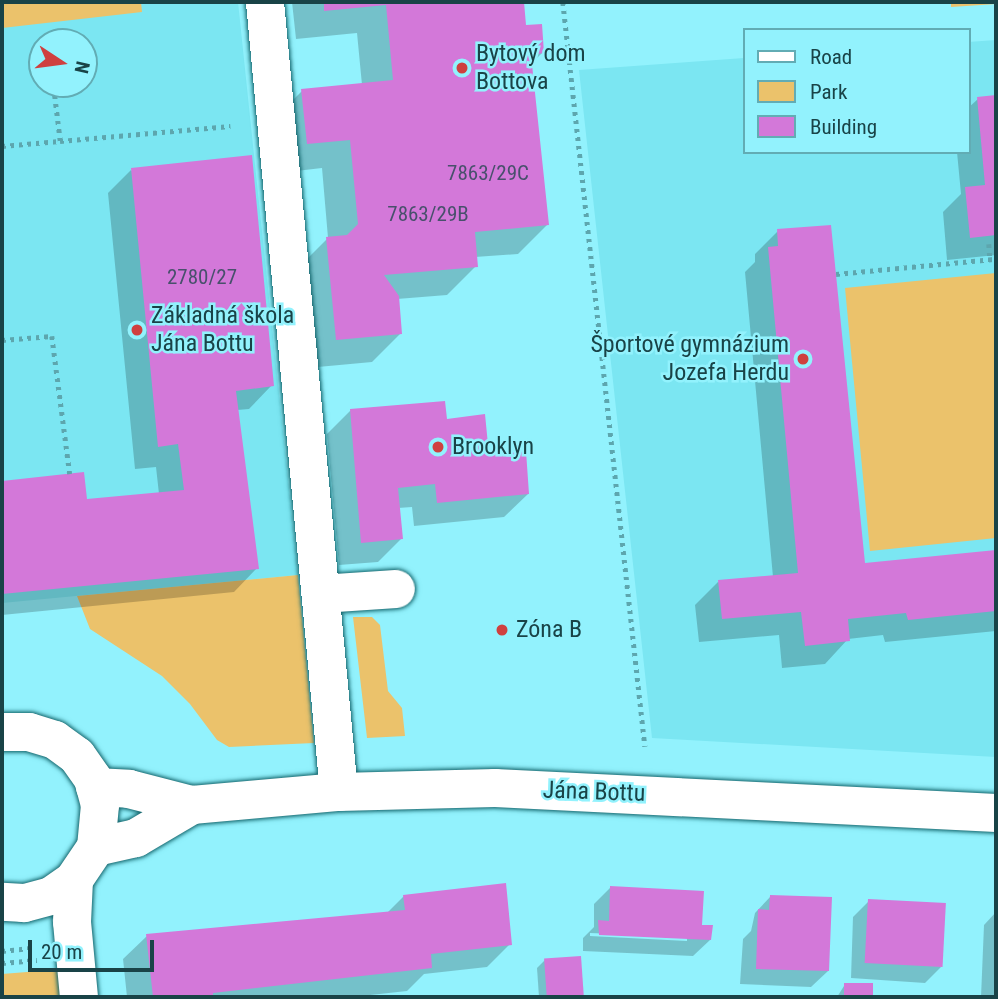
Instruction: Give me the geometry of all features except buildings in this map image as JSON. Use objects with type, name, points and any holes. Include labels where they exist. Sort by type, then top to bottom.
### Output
[{"type":"street","points":[[265,2],[339,792]]},
{"type":"street","points":[[321,594],[396,589]]},
{"type":"street","points":[[2,732],[29,732],[55,740],[77,757],[95,787],[100,805],[96,847],[74,880],[51,896],[24,903],[2,902]]},
{"type":"street","name":"Jána Bottu","points":[[95,787],[129,789],[192,805],[339,792],[495,788],[996,813]]},
{"type":"street","name":"Jána Bottu","points":[[96,847],[136,838],[192,805]]},
{"type":"street","points":[[74,880],[72,922],[79,997]]},
{"type":"path","points":[[563,2],[645,746]]},
{"type":"path","points":[[55,98],[60,141]]},
{"type":"path","points":[[2,146],[230,126]]},
{"type":"path","points":[[836,274],[993,259],[989,244]]},
{"type":"path","points":[[2,340],[52,336],[70,474]]},
{"type":"shaded area","name":"Základná škola Jána Bottu","points":[[2,2],[238,2],[298,575],[2,603]]},
{"type":"shaded area","name":"Športové gymnázium Jozefa Herdu","points":[[996,40],[996,757],[652,738],[579,70],[743,58],[743,154],[970,154],[970,42]]},
{"type":"green space","points":[[2,2],[141,2],[142,12],[2,28]]},
{"type":"green space","points":[[951,2],[996,2],[996,4],[951,7]]},
{"type":"green space","points":[[996,273],[996,538],[870,551],[845,288]]},
{"type":"green space","points":[[298,575],[314,743],[229,747],[217,740],[190,704],[162,676],[90,629],[77,596]]},
{"type":"green space","points":[[353,617],[372,617],[380,625],[388,691],[402,708],[405,736],[367,738]]},
{"type":"green space","points":[[64,969],[67,997],[2,997],[2,974]]},
{"type":"place","name":"Bytový dom Bottova","points":[[462,68]]},
{"type":"place","name":"Základná škola Jána Bottu","points":[[137,330]]},
{"type":"place","name":"Športové gymnázium Jozefa Herdu","points":[[803,359]]},
{"type":"place","name":"Brooklyn","points":[[438,447]]},
{"type":"place","name":"Zóna B","points":[[502,630]]}]
